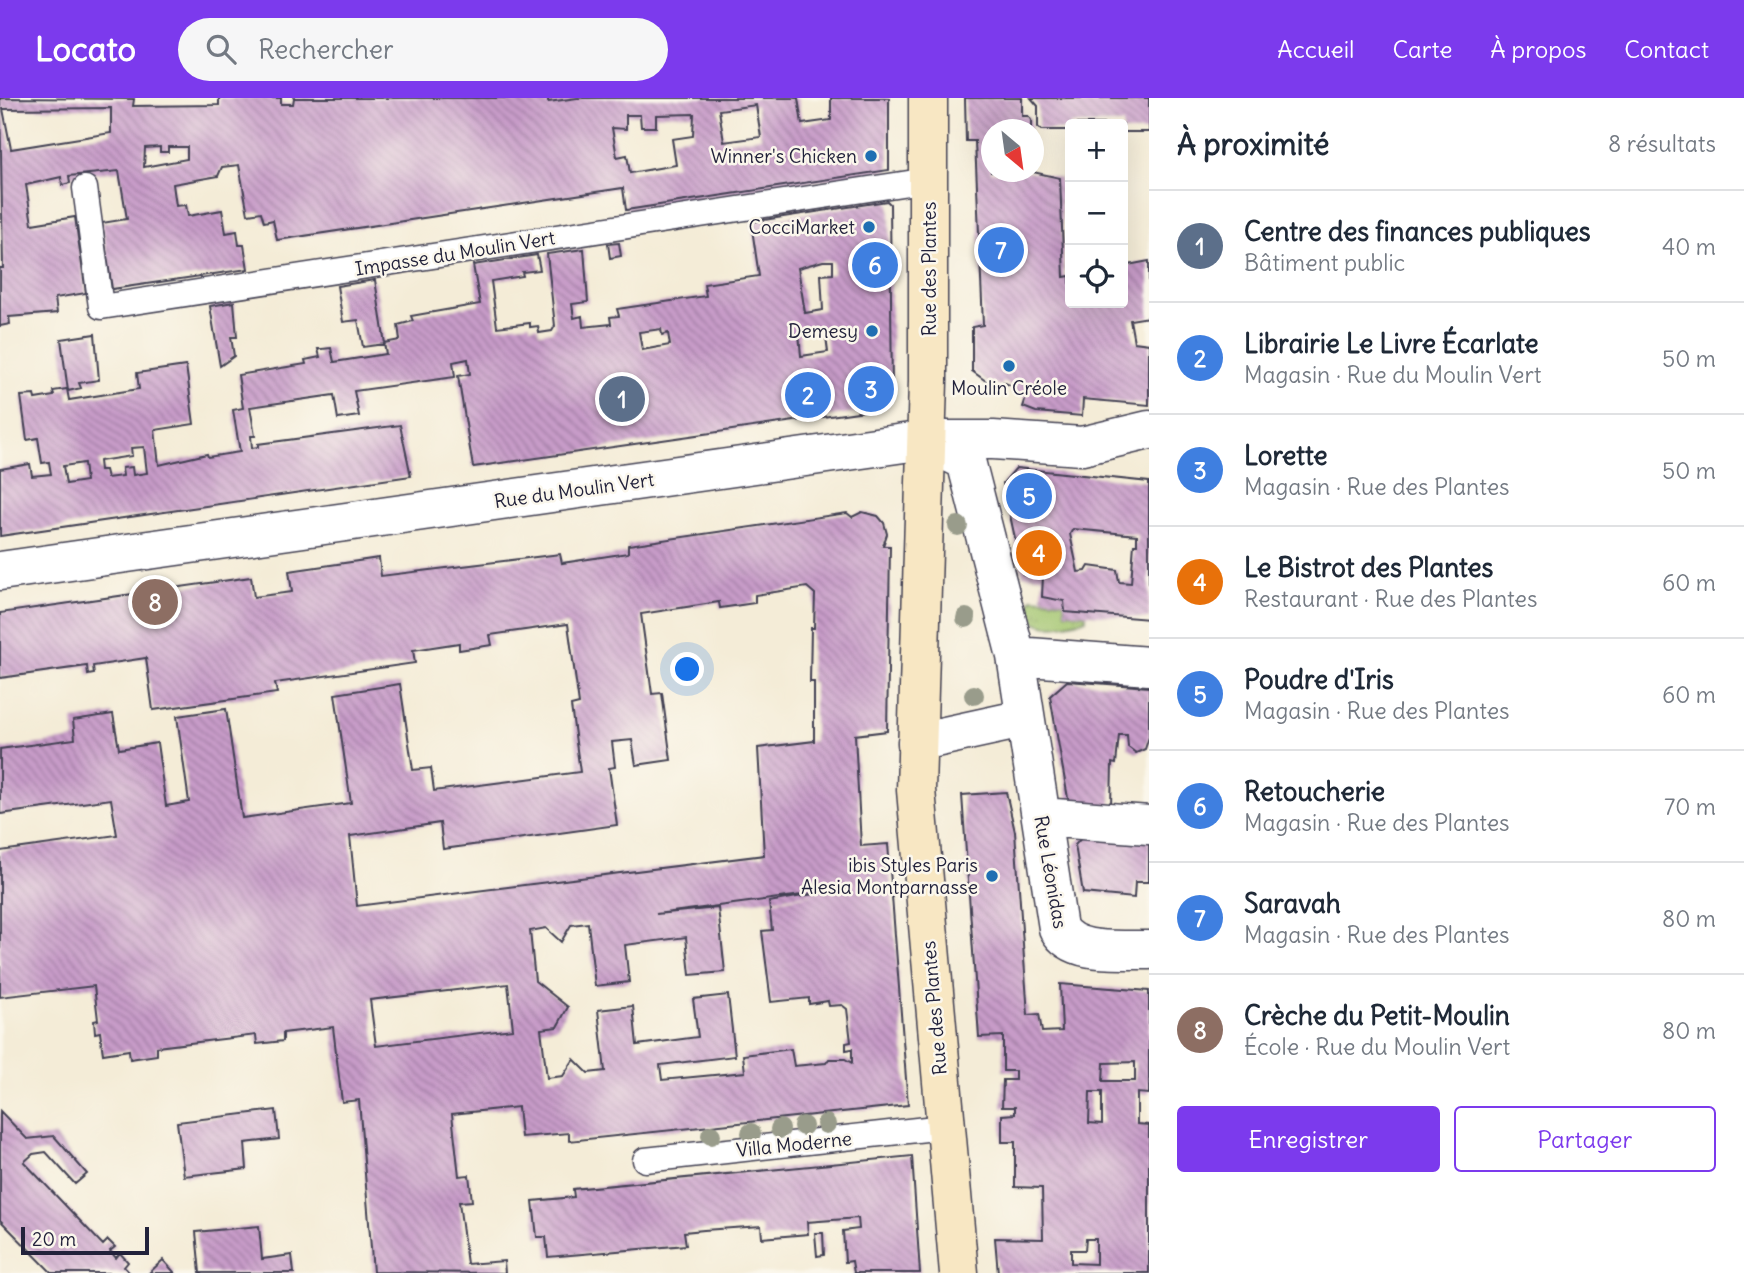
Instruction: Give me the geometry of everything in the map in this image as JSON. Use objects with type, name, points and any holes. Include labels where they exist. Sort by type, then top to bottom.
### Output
[{"type":"street","name":"Rue des Plantes","points":[[928,98],[928,381],[916,790],[958,1273]]},
{"type":"street","name":"Rue du Moulin Vert","points":[[0,571],[925,440],[993,440],[1082,446],[1149,430]]},
{"type":"street","points":[[917,742],[1023,719],[1016,656],[966,461],[925,440]]},
{"type":"street","points":[[1016,656],[1149,666]]},
{"type":"street","name":"Rue Léonidas","points":[[1023,719],[1058,928],[1064,940],[1079,946],[1149,950]]},
{"type":"street","points":[[1041,817],[1149,825]]},
{"type":"lane","name":"Impasse du Moulin Vert","points":[[85,188],[101,307],[928,180]]},
{"type":"lane","name":"Villa Moderne","points":[[645,1160],[944,1128]]},
{"type":"green space","points":[[1032,598],[1064,601],[1065,612],[1086,614],[1086,619],[1060,625],[1040,624],[1034,621],[1030,603]]},
{"type":"building","points":[[0,98],[134,99],[133,106],[219,105],[219,98],[281,98],[281,104],[293,104],[294,98],[548,98],[548,102],[577,98],[798,98],[802,124],[831,120],[831,98],[889,98],[889,170],[626,210],[623,188],[277,240],[273,220],[264,222],[261,212],[248,214],[239,165],[222,167],[218,176],[173,184],[176,206],[186,205],[188,216],[222,210],[226,233],[237,231],[239,245],[244,245],[248,269],[112,289],[102,223],[127,219],[119,171],[69,176],[70,183],[62,185],[61,177],[26,185],[32,224],[75,217],[86,293],[55,298],[57,313],[9,317],[10,324],[0,326],[0,268],[3,268]],"holes":[[[756,105],[761,137],[724,142],[719,110]],[[111,108],[111,133],[11,149],[3,109]],[[694,114],[693,136],[672,139],[676,165],[630,173],[627,155],[617,157],[612,128],[626,129],[626,115],[640,115],[641,127],[656,127],[656,115]],[[160,147],[160,152],[168,152],[168,147],[187,147],[187,159],[144,167],[145,148]]]},
{"type":"building","points":[[965,98],[1022,98],[1022,116],[1030,119],[981,119],[981,182],[1044,182],[1044,174],[1060,178],[1065,308],[1128,308],[1128,265],[1149,261],[1149,317],[1130,320],[1134,342],[1149,344],[1149,405],[1083,399],[1082,416],[1036,412],[1023,407],[1026,398],[1012,391],[1014,387],[1003,382],[1001,386],[992,382],[990,384],[972,371],[972,327],[983,325],[975,141],[966,141]]},
{"type":"building","points":[[1031,98],[1149,98],[1149,132],[1128,132],[1128,119],[1065,119],[1065,130],[1044,130],[1044,119],[1038,119],[1038,106]]},
{"type":"building","points":[[887,201],[890,204],[892,394],[879,409],[473,467],[458,376],[470,374],[468,359],[453,362],[455,377],[354,391],[359,416],[338,419],[334,395],[250,407],[255,436],[251,436],[252,448],[258,447],[258,444],[400,425],[411,476],[0,536],[0,469],[30,464],[32,476],[51,474],[49,462],[42,463],[38,438],[27,440],[21,396],[34,395],[35,399],[54,396],[53,391],[67,389],[69,400],[139,389],[137,373],[186,366],[194,424],[155,430],[159,465],[207,454],[208,457],[240,452],[233,410],[243,408],[238,375],[306,364],[305,360],[320,357],[318,349],[331,348],[334,362],[386,354],[384,343],[400,340],[398,325],[413,321],[411,316],[480,304],[473,265],[537,255],[540,270],[522,272],[523,276],[491,281],[497,327],[530,323],[530,327],[538,326],[539,333],[552,331],[555,326],[547,254],[584,249],[588,302],[572,304],[574,318],[582,316],[583,327],[611,324],[610,317],[619,316],[617,309],[706,296],[704,284],[759,276],[751,222]],"holes":[[[833,261],[833,274],[821,275],[823,310],[805,313],[798,268]],[[661,329],[662,335],[668,333],[670,345],[642,350],[639,332]],[[825,329],[828,352],[801,356],[799,333]],[[144,447],[147,473],[133,475],[132,467],[122,468],[123,476],[107,478],[105,470],[100,470],[99,461],[132,456],[131,448]],[[84,463],[86,481],[66,484],[63,466]]]},
{"type":"building","points":[[619,243],[621,256],[610,258],[608,244]]},
{"type":"building","points":[[375,280],[385,344],[363,347],[358,320],[343,322],[337,286]]},
{"type":"building","points":[[234,302],[237,337],[231,337],[234,356],[220,366],[210,306]]},
{"type":"building","points":[[95,334],[99,380],[79,383],[81,388],[68,391],[61,339]]},
{"type":"building","points":[[1016,468],[1149,482],[1149,619],[1065,612],[1064,601],[1042,597],[1043,576],[1023,575],[1003,483]],"holes":[[[1073,529],[1137,535],[1131,583],[1119,582],[1117,570],[1089,566],[1086,571],[1078,572],[1070,534]]]},
{"type":"building","points":[[862,512],[878,516],[884,523],[887,534],[883,546],[890,546],[887,731],[855,735],[861,846],[888,844],[908,1105],[569,1141],[569,1133],[521,1137],[518,1107],[452,1114],[459,1176],[469,1175],[472,1201],[459,1202],[467,1264],[504,1261],[505,1273],[373,1272],[359,1100],[342,1102],[333,1027],[283,1033],[283,1041],[257,1044],[256,1035],[157,1047],[157,1055],[130,1059],[129,1050],[103,1054],[100,1032],[95,1033],[94,1021],[98,1020],[94,986],[0,997],[0,851],[117,835],[111,799],[0,814],[0,749],[75,739],[73,720],[113,714],[119,749],[157,743],[166,806],[189,802],[177,716],[226,709],[242,818],[351,803],[335,694],[400,684],[413,770],[431,768],[434,791],[580,772],[571,706],[579,704],[568,624],[490,635],[492,645],[459,650],[459,643],[413,650],[415,663],[275,683],[277,693],[153,710],[146,658],[93,666],[94,674],[88,675],[87,666],[0,678],[0,613],[140,593],[140,599],[166,595],[166,589],[251,577],[254,597],[292,592],[289,571],[379,558],[381,576],[560,554],[562,563],[628,553],[628,545],[847,513],[852,517]],"holes":[[[807,587],[815,594],[810,682],[814,682],[814,741],[758,748],[764,855],[357,906],[350,836],[440,823],[443,849],[617,825],[609,768],[615,767],[612,742],[632,740],[636,765],[671,760],[662,693],[652,694],[641,614],[719,602],[720,608],[755,603],[755,595]],[[825,892],[769,902],[772,930],[762,931],[771,1002],[809,998],[809,1004],[828,1001],[829,1006],[842,1005],[847,1009],[851,1042],[846,1043],[846,1050],[852,1049],[852,1063],[845,1059],[829,1059],[826,1063],[794,1066],[791,1049],[743,1055],[745,1072],[662,1080],[660,1065],[735,1056],[728,995],[693,999],[698,1037],[637,1045],[633,1006],[598,1010],[605,1071],[588,1073],[574,1059],[563,1076],[547,1078],[541,1029],[557,1027],[568,1007],[535,981],[530,931],[546,928],[561,942],[571,925],[588,923],[595,986],[629,982],[625,945],[686,937],[690,975],[725,972],[718,908],[656,914]],[[508,984],[513,1029],[376,1046],[370,1000]]]},
{"type":"building","points":[[1067,681],[1149,687],[1149,737],[1145,749],[1136,753],[1128,747],[1127,735],[1119,735],[1116,764],[1112,763],[1111,807],[1069,804],[1050,696]]},
{"type":"building","points":[[1006,792],[1015,832],[1028,1015],[1039,1014],[1042,1032],[1062,1031],[1060,984],[1149,991],[1149,1094],[1137,1093],[1137,1124],[1149,1125],[1149,1273],[998,1273],[995,1238],[1043,1239],[1042,1188],[1015,1187],[1015,1142],[1002,1142],[1002,1115],[1015,1114],[1015,1107],[1002,1107],[1003,1080],[1015,1080],[1015,1071],[1003,1071],[1003,1036],[979,1037],[962,795]],"holes":[[[1135,1062],[1135,1081],[1103,1081],[1104,1063]],[[1090,1092],[1102,1092],[1102,1124],[1089,1123]],[[1086,1239],[1096,1239],[1096,1264],[1071,1263],[1071,1250],[1085,1250]]]},
{"type":"building","points":[[1084,835],[1149,840],[1149,882],[1135,882],[1134,898],[1083,893],[1075,845]]},
{"type":"building","points":[[276,1110],[279,1139],[245,1143],[247,1169],[184,1176],[177,1122]]},
{"type":"building","points":[[0,1111],[27,1139],[54,1136],[87,1174],[75,1184],[46,1152],[33,1154],[24,1162],[103,1245],[108,1240],[115,1247],[110,1251],[116,1258],[120,1253],[128,1262],[124,1267],[130,1273],[52,1273],[0,1220]]},
{"type":"building","points":[[912,1156],[920,1273],[854,1273],[852,1261],[845,1262],[843,1231],[859,1229],[858,1218],[807,1222],[808,1234],[762,1238],[761,1226],[704,1230],[684,1232],[686,1245],[548,1257],[546,1237],[537,1237],[533,1201],[574,1197],[573,1189]]},
{"type":"building","points":[[259,1226],[262,1259],[292,1255],[294,1273],[200,1273],[196,1232]]},
{"type":"building","points":[[815,1233],[823,1233],[824,1255],[817,1256]]},
{"type":"building","points":[[163,1260],[175,1273],[149,1273]]},
{"type":"place","name":"Winner's Chicken","points":[[871,156]]},
{"type":"place","name":"CocciMarket","points":[[869,227]]},
{"type":"place","name":"Saravah","points":[[1001,250]]},
{"type":"place","name":"Retoucherie","points":[[875,265]]},
{"type":"place","name":"Demesy","points":[[872,331]]},
{"type":"place","name":"Moulin Créole","points":[[1009,366]]},
{"type":"place","name":"Lorette","points":[[871,389]]},
{"type":"place","name":"Librairie Le Livre Écarlate","points":[[808,395]]},
{"type":"place","name":"Centre des finances publiques","points":[[622,399]]},
{"type":"place","name":"Poudre d'Iris","points":[[1029,496]]},
{"type":"place","name":"Le Bistrot des Plantes","points":[[1039,553]]},
{"type":"place","name":"Crèche du Petit-Moulin","points":[[155,602]]},
{"type":"place","name":"ibis Styles Paris Alesia Montparnasse","points":[[992,876]]}]
